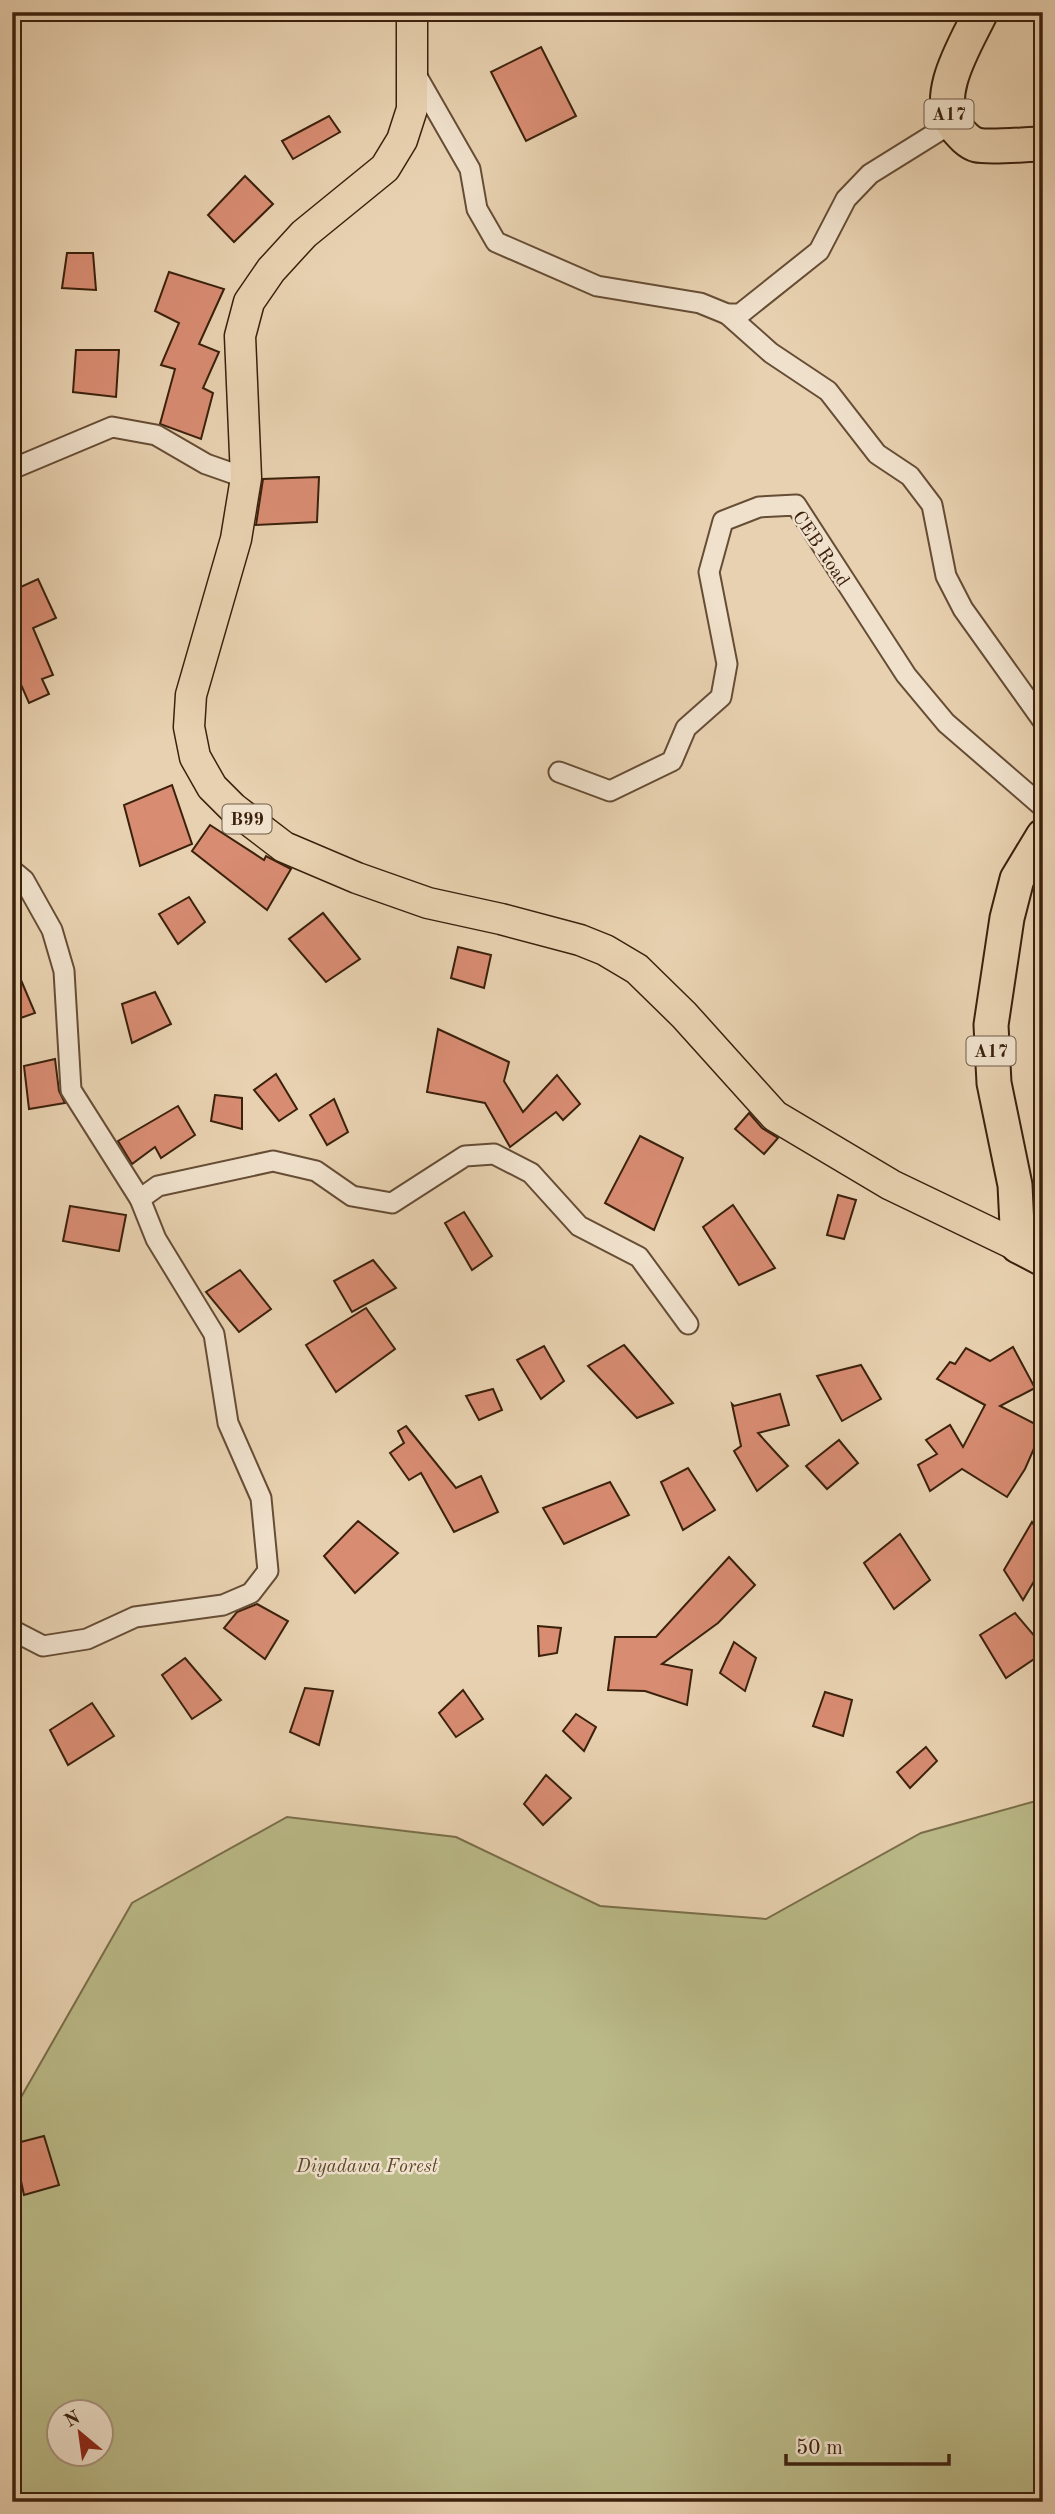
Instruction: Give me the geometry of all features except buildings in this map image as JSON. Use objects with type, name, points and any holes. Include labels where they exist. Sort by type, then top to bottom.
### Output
[{"type":"highway","name":"A17","points":[[981,12],[957,62],[947,95],[952,123],[964,137],[977,145],[1043,144]]},
{"type":"highway","name":"A17","points":[[1031,1253],[994,1083],[991,1025],[1007,918],[1017,879],[1043,836]]},
{"type":"main road","name":"B99","points":[[412,12],[412,109],[402,140],[385,168],[304,234],[271,270],[249,302],[240,336],[246,478],[236,540],[191,695],[189,727],[195,757],[212,787],[233,808],[284,847],[357,878],[428,903],[501,919],[580,940],[605,950],[637,969],[775,1116],[891,1185],[1031,1253]]},
{"type":"street","points":[[411,67],[470,169],[477,209],[496,242],[597,286],[700,303],[727,314],[771,352],[828,391],[877,454],[910,476],[932,505],[946,576],[963,609],[1043,721]]},
{"type":"street","points":[[727,314],[740,314],[819,251],[846,200],[870,174],[952,123]]},
{"type":"street","points":[[12,469],[112,427],[156,435],[206,464],[246,478]]},
{"type":"street","name":"CEB Road","points":[[559,772],[610,791],[672,761],[686,728],[721,697],[727,664],[709,572],[723,521],[759,507],[796,505],[906,675],[946,723],[1043,807]]},
{"type":"street","points":[[12,870],[24,880],[52,930],[64,971],[71,1090],[140,1199],[156,1239],[214,1334],[228,1423],[261,1499],[268,1571],[251,1594],[223,1605],[135,1617],[87,1639],[43,1646],[12,1630]]},
{"type":"street","points":[[140,1199],[158,1186],[273,1161],[316,1171],[352,1196],[392,1203],[466,1156],[494,1154],[531,1173],[579,1227],[639,1256],[688,1324]]},
{"type":"green space","name":"Diyadawa Forest","points":[[1043,1799],[1043,2502],[12,2502],[12,2113],[132,1903],[287,1817],[456,1837],[600,1906],[766,1919],[921,1833]]}]
